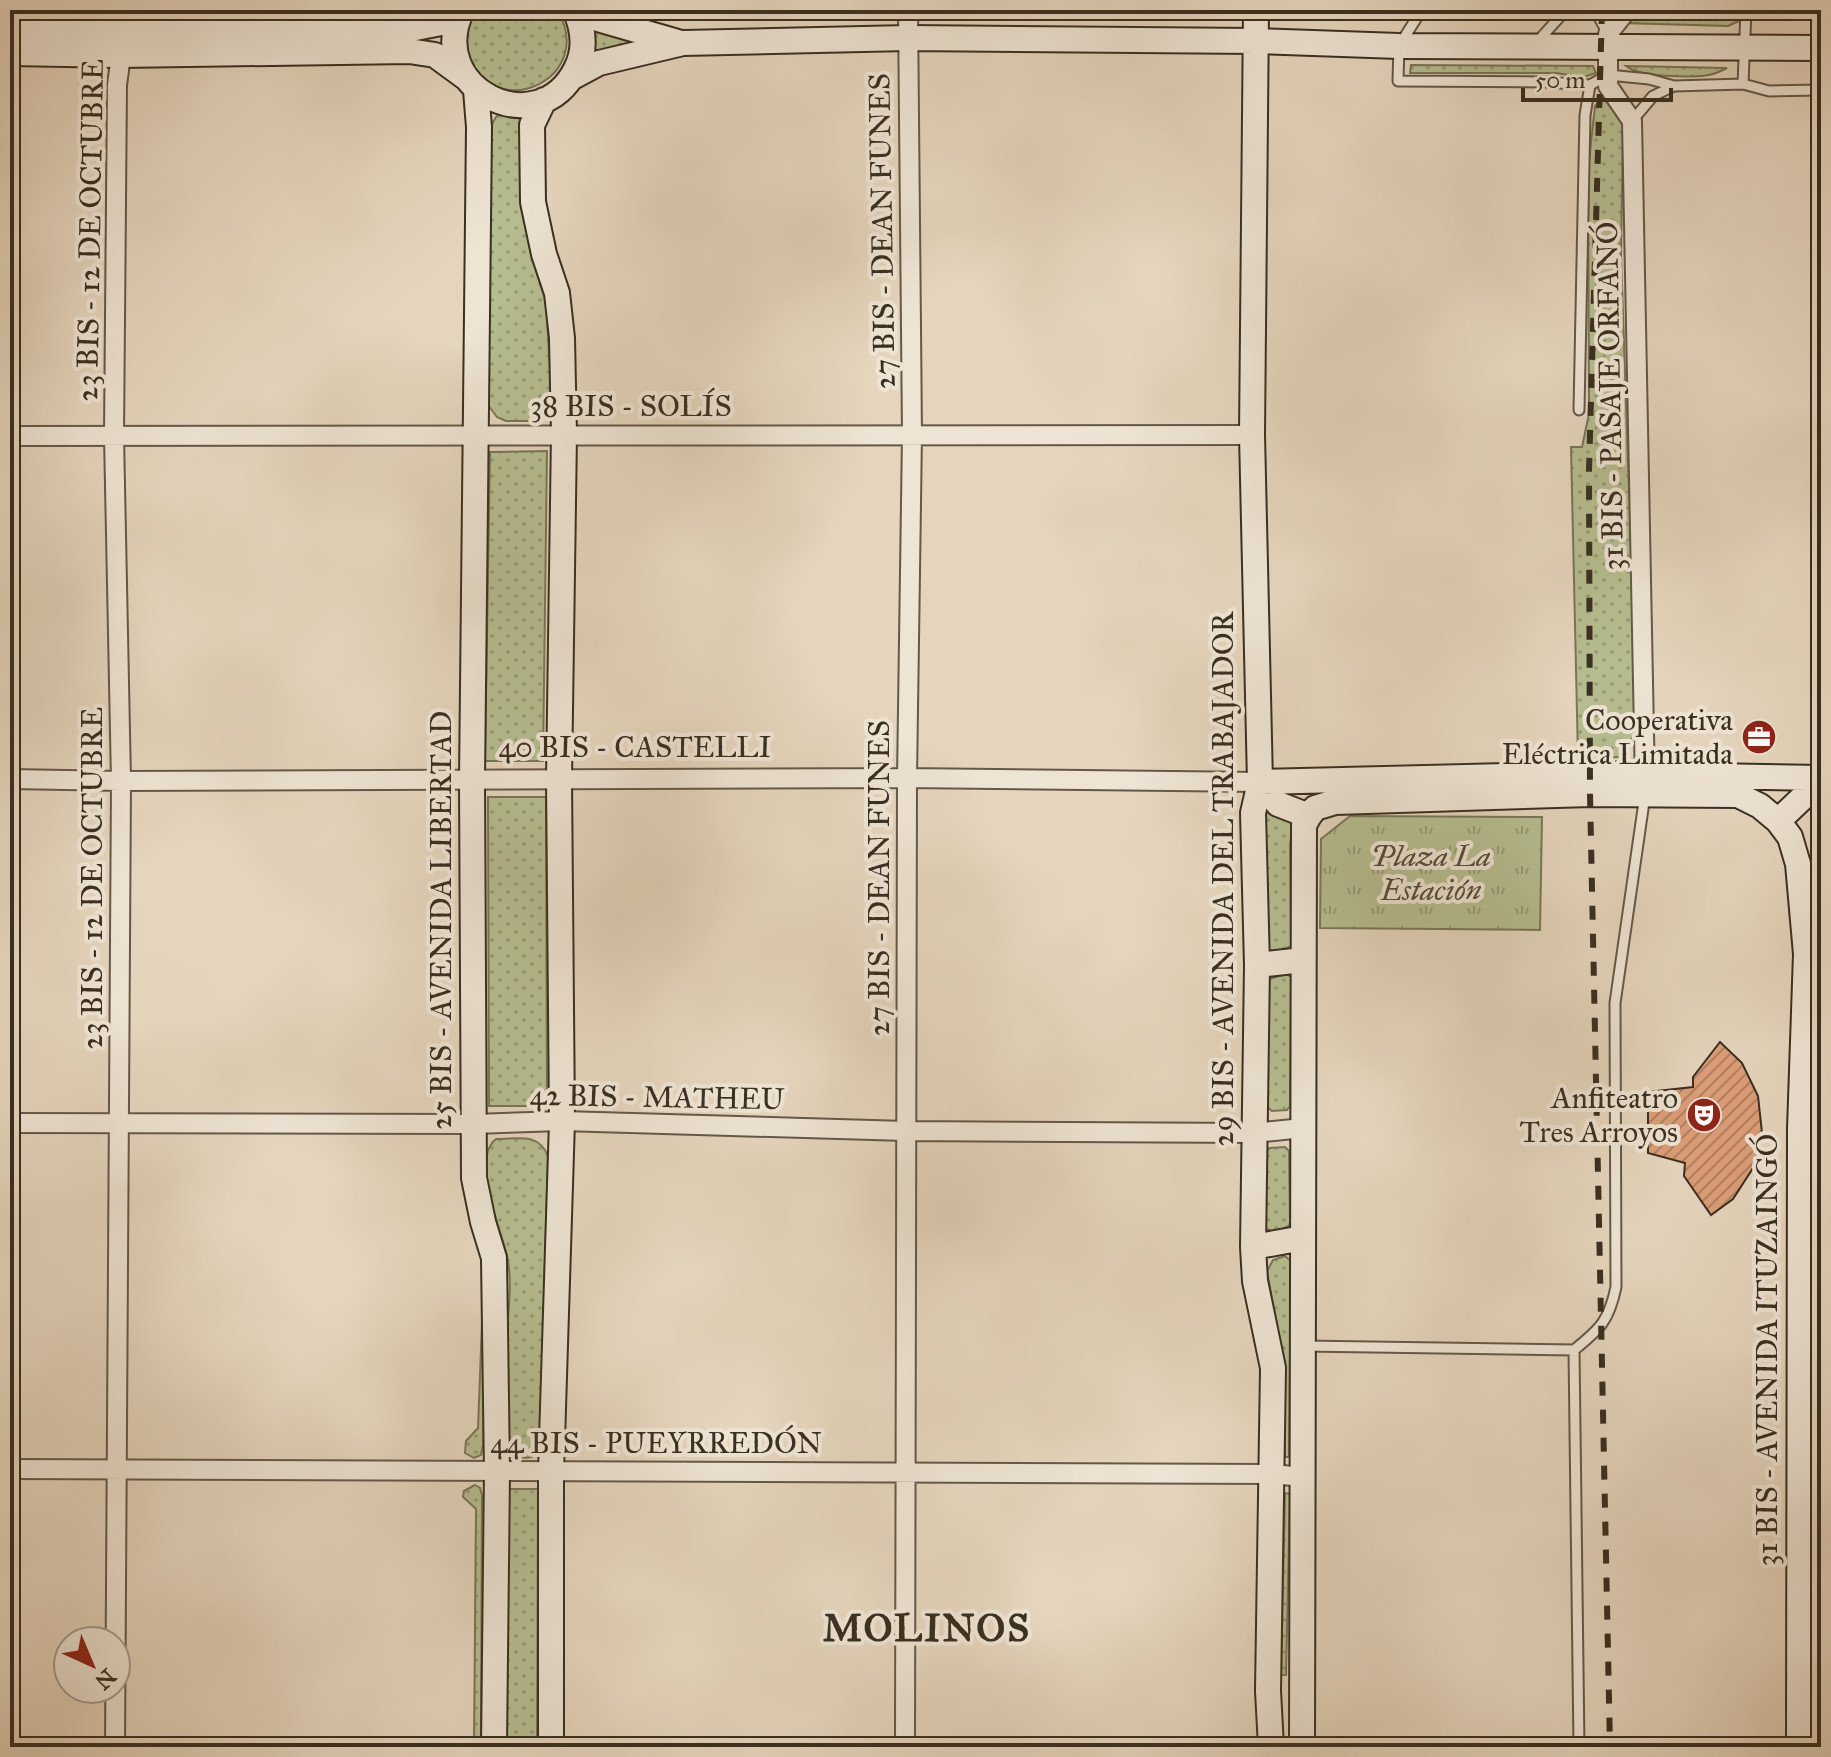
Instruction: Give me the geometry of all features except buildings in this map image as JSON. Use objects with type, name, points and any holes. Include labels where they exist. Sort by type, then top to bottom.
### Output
[{"type":"main road","points":[[10,31],[395,32],[441,23],[460,10]]},
{"type":"main road","name":"25 BIS - AVENIDA LIBERTAD","points":[[460,10],[454,49],[458,64],[470,84],[479,127],[472,780],[474,1178],[494,1258],[497,1471],[494,1747]]},
{"type":"main road","points":[[578,10],[598,19],[683,43]]},
{"type":"main road","points":[[571,78],[580,61],[583,43],[578,10]]},
{"type":"main road","name":"29 BIS - AVENIDA DEL TRABAJADOR","points":[[1256,10],[1252,435],[1260,782],[1253,813],[1257,965],[1253,1247],[1255,1281],[1273,1368],[1268,1691],[1271,1747]]},
{"type":"main road","points":[[10,53],[123,33],[409,51],[435,55],[491,100],[509,105],[527,105],[555,94],[571,78],[599,63],[683,43],[908,38],[1256,41],[1399,46],[1534,45],[1608,40],[1744,49],[1821,48]]},
{"type":"main road","points":[[544,100],[532,125],[533,202],[544,254],[557,293],[562,338],[564,434],[559,779],[562,1121],[551,1472],[551,1747]]},
{"type":"main road","name":"40 BIS - CASTELLI","points":[[1260,782],[1513,786],[1821,779]]},
{"type":"main road","name":"40 BIS - CASTELLI","points":[[1645,785],[1738,795],[1760,806],[1778,821],[1821,779]]},
{"type":"main road","points":[[1260,782],[1278,804],[1309,816],[1304,825],[1302,1747]]},
{"type":"main road","name":"40 BIS - CASTELLI","points":[[1309,816],[1315,808],[1335,802],[1513,786]]},
{"type":"main road","name":"31 BIS - AVENIDA ITUZAINGÓ","points":[[1778,821],[1790,837],[1798,864],[1806,954],[1810,1130],[1810,1475],[1799,1747]]},
{"type":"main road","name":"31 BIS - AVENIDA ITUZAINGÓ","points":[[1806,954],[1821,882]]},
{"type":"main road","points":[[1257,965],[1303,960]]},
{"type":"main road","points":[[1253,1247],[1303,1238]]},
{"type":"main road","points":[[1268,1691],[1300,1691]]},
{"type":"street","name":"27 BIS - DEAN FUNES","points":[[905,1747],[907,778],[912,434],[908,10]]},
{"type":"street","points":[[1627,10],[1608,40],[1608,86],[1632,121]]},
{"type":"street","name":"23 BIS - 12 DE OCTUBRE","points":[[115,1747],[121,781],[114,436],[117,85],[123,33]]},
{"type":"street","name":"31 BIS - PASAJE ORFANÓ","points":[[1632,121],[1645,785]]},
{"type":"street","name":"38 BIS - SOLÍS","points":[[10,436],[1252,435]]},
{"type":"street","name":"40 BIS - CASTELLI","points":[[10,779],[907,778],[1260,782]]},
{"type":"street","name":"42 BIS - MATHEU","points":[[10,1123],[474,1124],[562,1121],[906,1131],[1254,1133],[1303,1128]]},
{"type":"street","name":"44 BIS - PUEYRREDÓN","points":[[10,1469],[1273,1474],[1302,1477]]},
{"type":"lane","points":[[1426,10],[1419,14],[1399,46],[1398,81],[1590,85],[1608,75],[1649,79],[1674,86],[1743,84],[1769,91],[1821,90]]},
{"type":"lane","points":[[1534,45],[1566,10]]},
{"type":"lane","points":[[1595,10],[1608,40]]},
{"type":"lane","points":[[1743,84],[1746,10]]},
{"type":"lane","points":[[1579,410],[1585,115],[1590,85]]},
{"type":"lane","points":[[1632,121],[1653,96],[1674,86]]},
{"type":"lane","points":[[1303,1346],[1574,1350],[1600,1329],[1612,1305],[1616,1287],[1615,1003],[1645,785]]},
{"type":"lane","points":[[1574,1350],[1579,1747]]},
{"type":"green space","points":[[477,10],[557,10],[566,34],[564,55],[555,72],[539,84],[520,90],[500,88],[483,77],[469,57],[466,45],[468,26]]},
{"type":"green space","points":[[1739,10],[1739,21],[1728,26],[1624,23],[1649,14],[1675,16],[1688,12]]},
{"type":"green space","points":[[594,25],[653,41],[595,56]]},
{"type":"green space","points":[[1411,65],[1593,66],[1596,73],[1584,77],[1555,73],[1410,73]]},
{"type":"green space","points":[[1626,66],[1727,68],[1709,75],[1678,76],[1642,72]]},
{"type":"green space","points":[[1605,96],[1623,126],[1621,255],[1637,724],[1625,757],[1578,758],[1571,447],[1582,447],[1589,414],[1588,170],[1595,106]]},
{"type":"green space","points":[[505,112],[517,116],[524,124],[524,215],[529,245],[546,303],[552,403],[547,414],[537,421],[506,421],[497,417],[488,405],[490,127],[496,117]]},
{"type":"green space","points":[[547,451],[543,761],[485,761],[490,452]]},
{"type":"green space","points":[[488,797],[546,797],[547,1106],[489,1106]]},
{"type":"green space","points":[[1265,812],[1293,822],[1290,845],[1291,946],[1274,955],[1266,950]]},
{"type":"green space","name":"Plaza La Estación","points":[[1350,816],[1542,817],[1540,930],[1320,928],[1321,839]]},
{"type":"green space","points":[[1286,974],[1291,977],[1290,1106],[1287,1110],[1272,1111],[1266,1106],[1267,980]]},
{"type":"green space","points":[[527,1138],[539,1143],[548,1156],[540,1441],[532,1457],[527,1458],[513,1455],[505,1445],[509,1273],[486,1178],[489,1149],[496,1139]]},
{"type":"green space","points":[[1285,1147],[1289,1151],[1290,1222],[1289,1226],[1273,1233],[1265,1227],[1266,1151]]},
{"type":"green space","points":[[1285,1256],[1291,1261],[1289,1457],[1285,1457],[1285,1371],[1267,1271],[1273,1260]]},
{"type":"green space","points":[[484,1269],[487,1285],[483,1445],[481,1455],[474,1458],[465,1453],[466,1441],[478,1428]]},
{"type":"green space","points":[[475,1485],[482,1495],[481,1747],[474,1747],[476,1509],[463,1497],[464,1491]]},
{"type":"green space","points":[[507,1489],[538,1489],[537,1747],[506,1747]]},
{"type":"green space","points":[[1285,1493],[1290,1494],[1286,1675],[1281,1675]]},
{"type":"railway","points":[[1602,10],[1589,470],[1590,794],[1610,1747]]},
{"type":"place","name":"Cooperativa Eléctrica Limitada","points":[[1759,737]]},
{"type":"place","name":"Anfiteatro Tres Arroyos","points":[[1704,1115]]},
{"type":"district","name":"MOLINOS","points":[[927,1628]]}]
